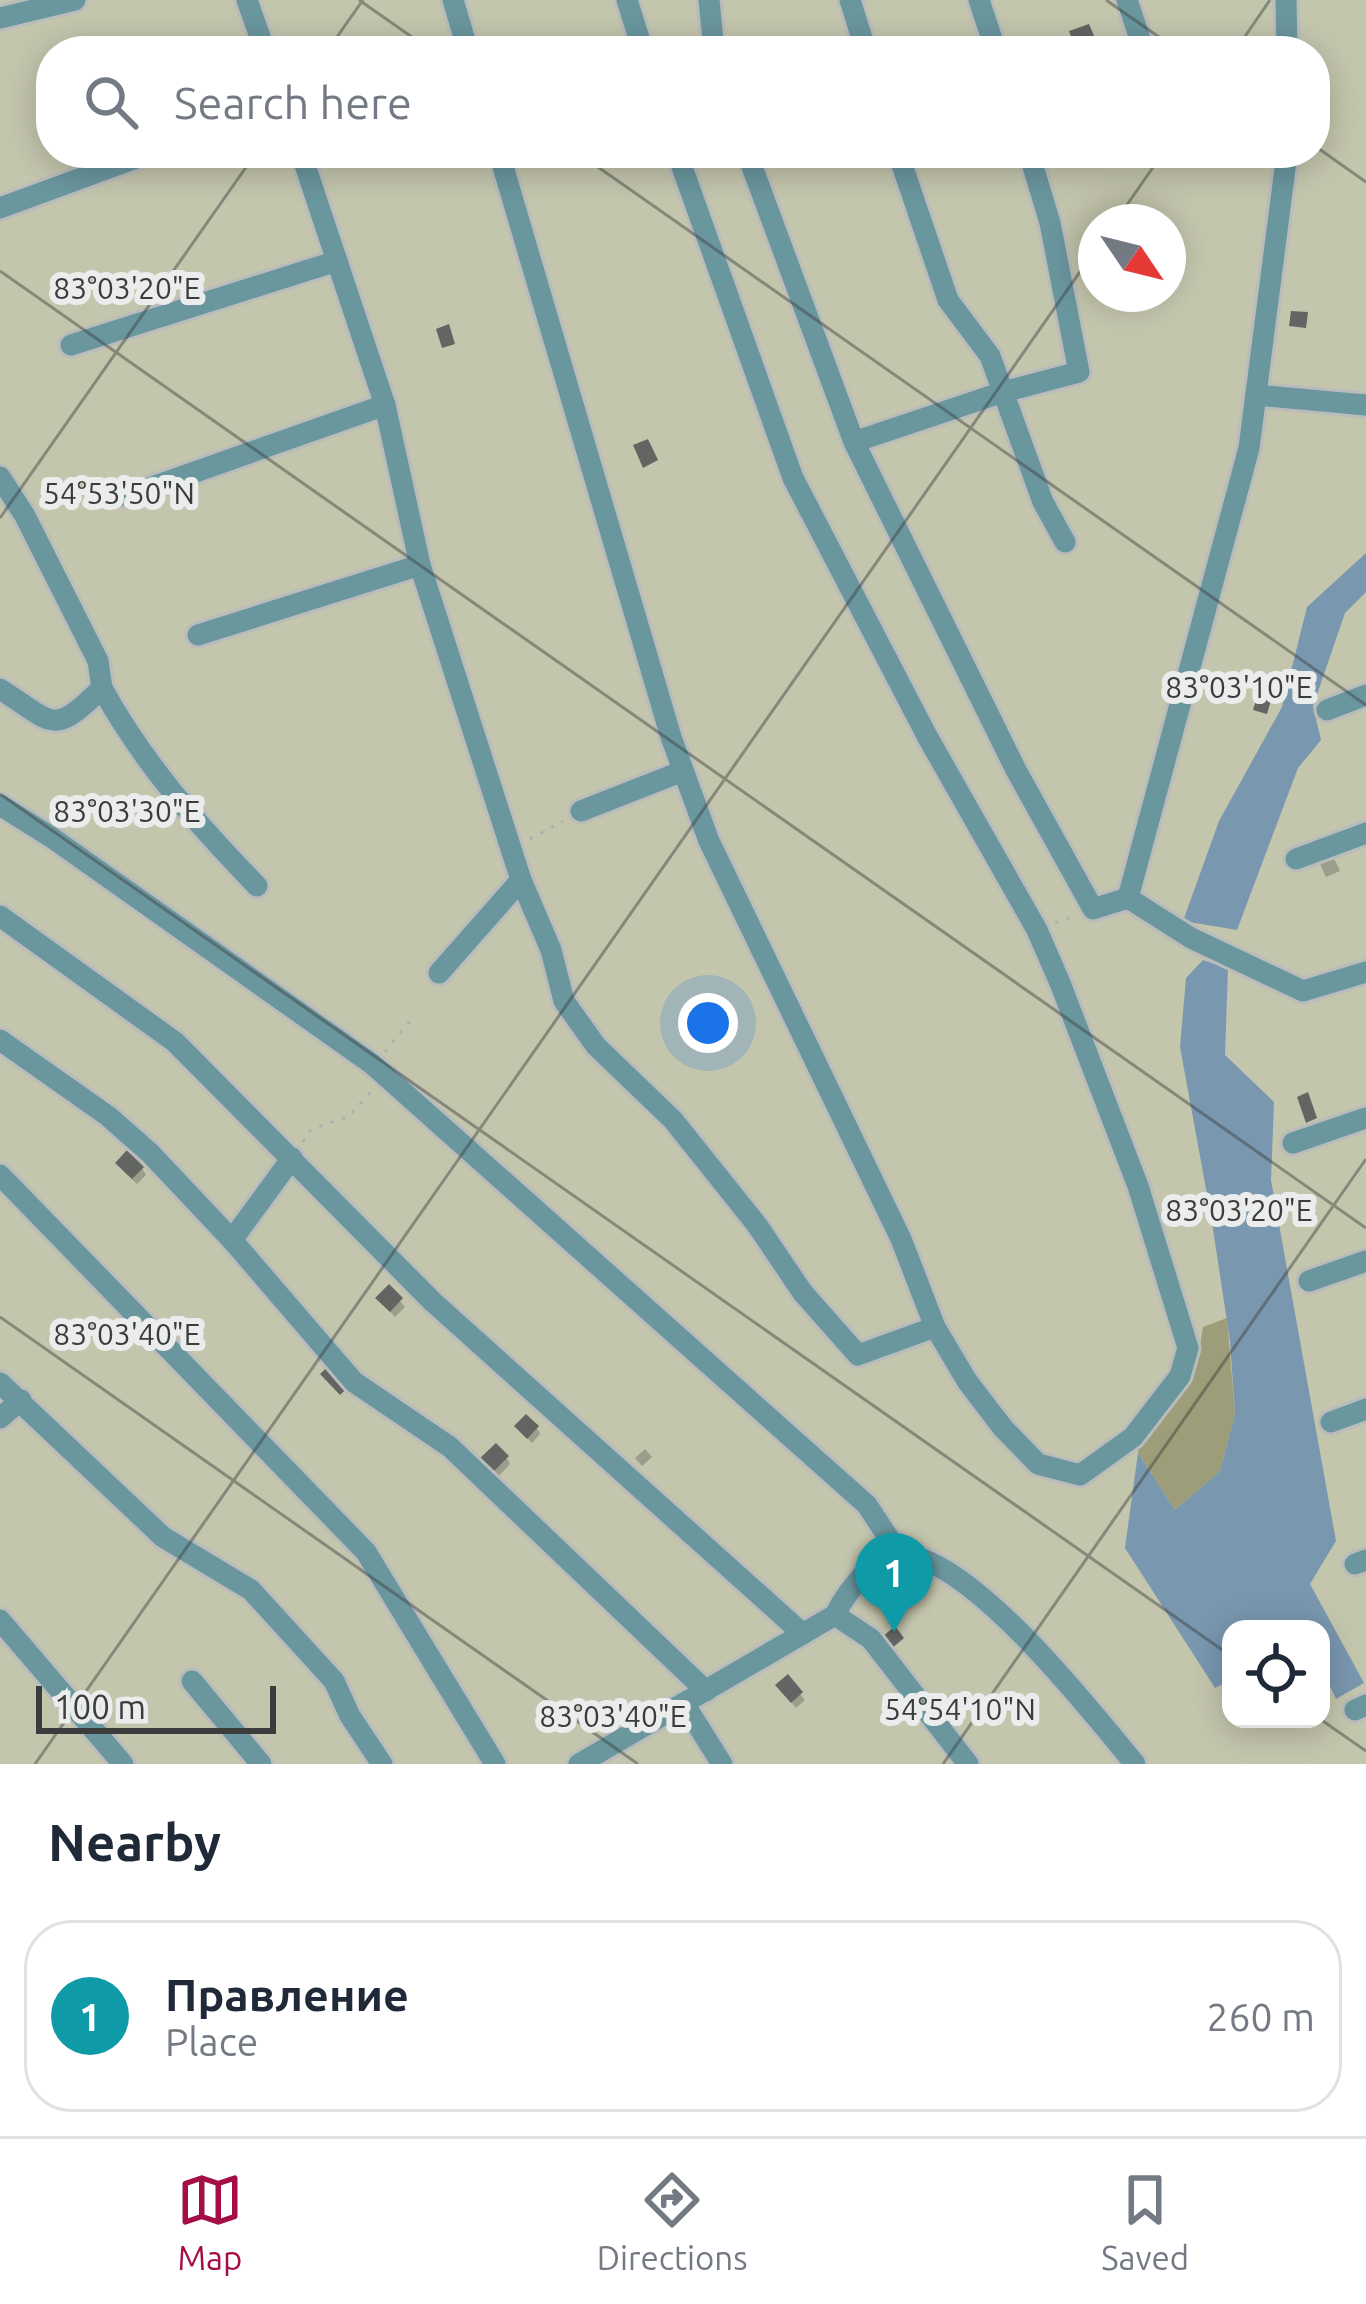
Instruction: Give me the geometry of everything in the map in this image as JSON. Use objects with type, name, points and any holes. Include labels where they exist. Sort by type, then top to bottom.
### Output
[{"type":"street","points":[[0,18],[75,0]]},
{"type":"street","points":[[247,0],[260,36]]},
{"type":"street","points":[[453,0],[464,36]]},
{"type":"street","points":[[627,0],[638,36]]},
{"type":"street","points":[[709,0],[713,36]]},
{"type":"street","points":[[850,0],[861,36]]},
{"type":"street","points":[[980,0],[991,36]]},
{"type":"street","points":[[1127,0],[1139,36]]},
{"type":"street","points":[[1286,0],[1287,36]]},
{"type":"street","points":[[0,208],[109,168]]},
{"type":"street","points":[[306,168],[385,405],[420,565],[564,1000],[596,1046],[673,1120],[757,1225],[802,1293],[858,1355],[934,1327]]},
{"type":"street","points":[[503,168],[683,771],[709,842],[876,1185],[934,1327],[967,1381],[1038,1464],[1080,1474],[1133,1437],[1180,1376],[1188,1348],[1138,1186],[1037,930],[927,736],[793,478],[682,168]]},
{"type":"street","points":[[753,168],[854,442],[1016,770],[1093,909],[1128,898],[1191,938],[1303,991],[1366,972]]},
{"type":"street","points":[[903,168],[948,300],[990,356],[1043,502],[1065,542]]},
{"type":"street","points":[[854,442],[1079,372],[1051,223],[1033,168]]},
{"type":"street","points":[[1128,898],[1249,448],[1285,168]]},
{"type":"street","points":[[71,345],[337,261]]},
{"type":"street","points":[[1256,395],[1366,405]]},
{"type":"street","points":[[127,496],[385,405]]},
{"type":"street","points":[[0,477],[25,515],[98,661],[102,688],[124,730],[189,815],[257,886]]},
{"type":"street","points":[[198,635],[420,565]]},
{"type":"street","points":[[0,689],[51,721],[70,719],[102,688]]},
{"type":"street","points":[[1327,710],[1366,695]]},
{"type":"street","points":[[581,812],[683,771]]},
{"type":"street","points":[[0,805],[372,1064],[867,1505],[890,1540],[872,1569],[846,1590],[835,1615],[579,1764]]},
{"type":"street","points":[[1296,859],[1366,833]]},
{"type":"street","points":[[439,973],[521,880]]},
{"type":"street","points":[[0,916],[175,1042],[433,1302],[803,1634]]},
{"type":"street","points":[[0,1040],[108,1116],[150,1153],[354,1382],[450,1447],[706,1691]]},
{"type":"street","points":[[1293,1143],[1366,1118]]},
{"type":"street","points":[[232,1240],[292,1158]]},
{"type":"street","points":[[0,1175],[366,1552],[495,1764]]},
{"type":"street","points":[[1309,1281],[1366,1261]]},
{"type":"street","points":[[0,1383],[164,1538],[251,1590],[334,1681],[350,1716],[382,1764]]},
{"type":"street","points":[[0,1418],[21,1400]]},
{"type":"street","points":[[1331,1422],[1366,1409]]},
{"type":"street","points":[[884,1550],[923,1558],[993,1608],[1073,1689],[1136,1764]]},
{"type":"street","points":[[835,1615],[871,1640],[968,1764]]},
{"type":"street","points":[[0,1620],[123,1764]]},
{"type":"street","points":[[192,1681],[261,1764]]},
{"type":"street","points":[[685,1706],[722,1764]]},
{"type":"path","points":[[512,849],[581,812]]},
{"type":"path","points":[[1037,930],[1093,909]]},
{"type":"path","points":[[386,1050],[410,1021]]},
{"type":"path","points":[[292,1158],[311,1129],[348,1117],[383,1078]]},
{"type":"green space","points":[[0,0],[1366,0],[1366,1764],[0,1764]]},
{"type":"green space","points":[[1227,1318],[1235,1414],[1220,1471],[1175,1510],[1138,1453],[1138,1445],[1197,1364],[1203,1327]]},
{"type":"water","points":[[1366,553],[1366,592],[1345,613],[1313,706],[1321,740],[1298,768],[1237,930],[1183,921],[1219,821],[1282,707],[1307,607]]},
{"type":"water","points":[[1203,960],[1228,968],[1225,1055],[1274,1102],[1271,1180],[1336,1541],[1310,1584],[1330,1620],[1222,1620],[1222,1684],[1215,1688],[1125,1548],[1138,1453],[1175,1510],[1220,1471],[1235,1414],[1230,1341],[1180,1047],[1186,978]]},
{"type":"water","points":[[1330,1621],[1364,1683],[1336,1699],[1330,1686]]},
{"type":"building","points":[[1089,24],[1094,36],[1071,36],[1069,31]]},
{"type":"building","points":[[1291,311],[1308,312],[1306,328],[1289,326]]},
{"type":"building","points":[[449,324],[455,344],[442,348],[436,329]]},
{"type":"building","points":[[648,439],[658,460],[643,468],[633,445]]},
{"type":"building","points":[[1258,693],[1272,697],[1267,714],[1253,710]]},
{"type":"building","points":[[1308,1092],[1317,1118],[1306,1123],[1297,1097]]},
{"type":"building","points":[[127,1150],[144,1167],[132,1179],[115,1163]]},
{"type":"building","points":[[389,1284],[403,1298],[390,1312],[375,1298]]},
{"type":"building","points":[[340,1355],[360,1376],[340,1395],[320,1374]]},
{"type":"building","points":[[526,1414],[539,1426],[527,1439],[514,1426]]},
{"type":"building","points":[[496,1443],[509,1456],[492,1473],[478,1460]]},
{"type":"building","points":[[895,1626],[904,1638],[891,1649],[881,1638]]},
{"type":"building","points":[[788,1674],[803,1692],[791,1703],[775,1685]]},
{"type":"place","name":"Правление","points":[[894,1632]]}]
